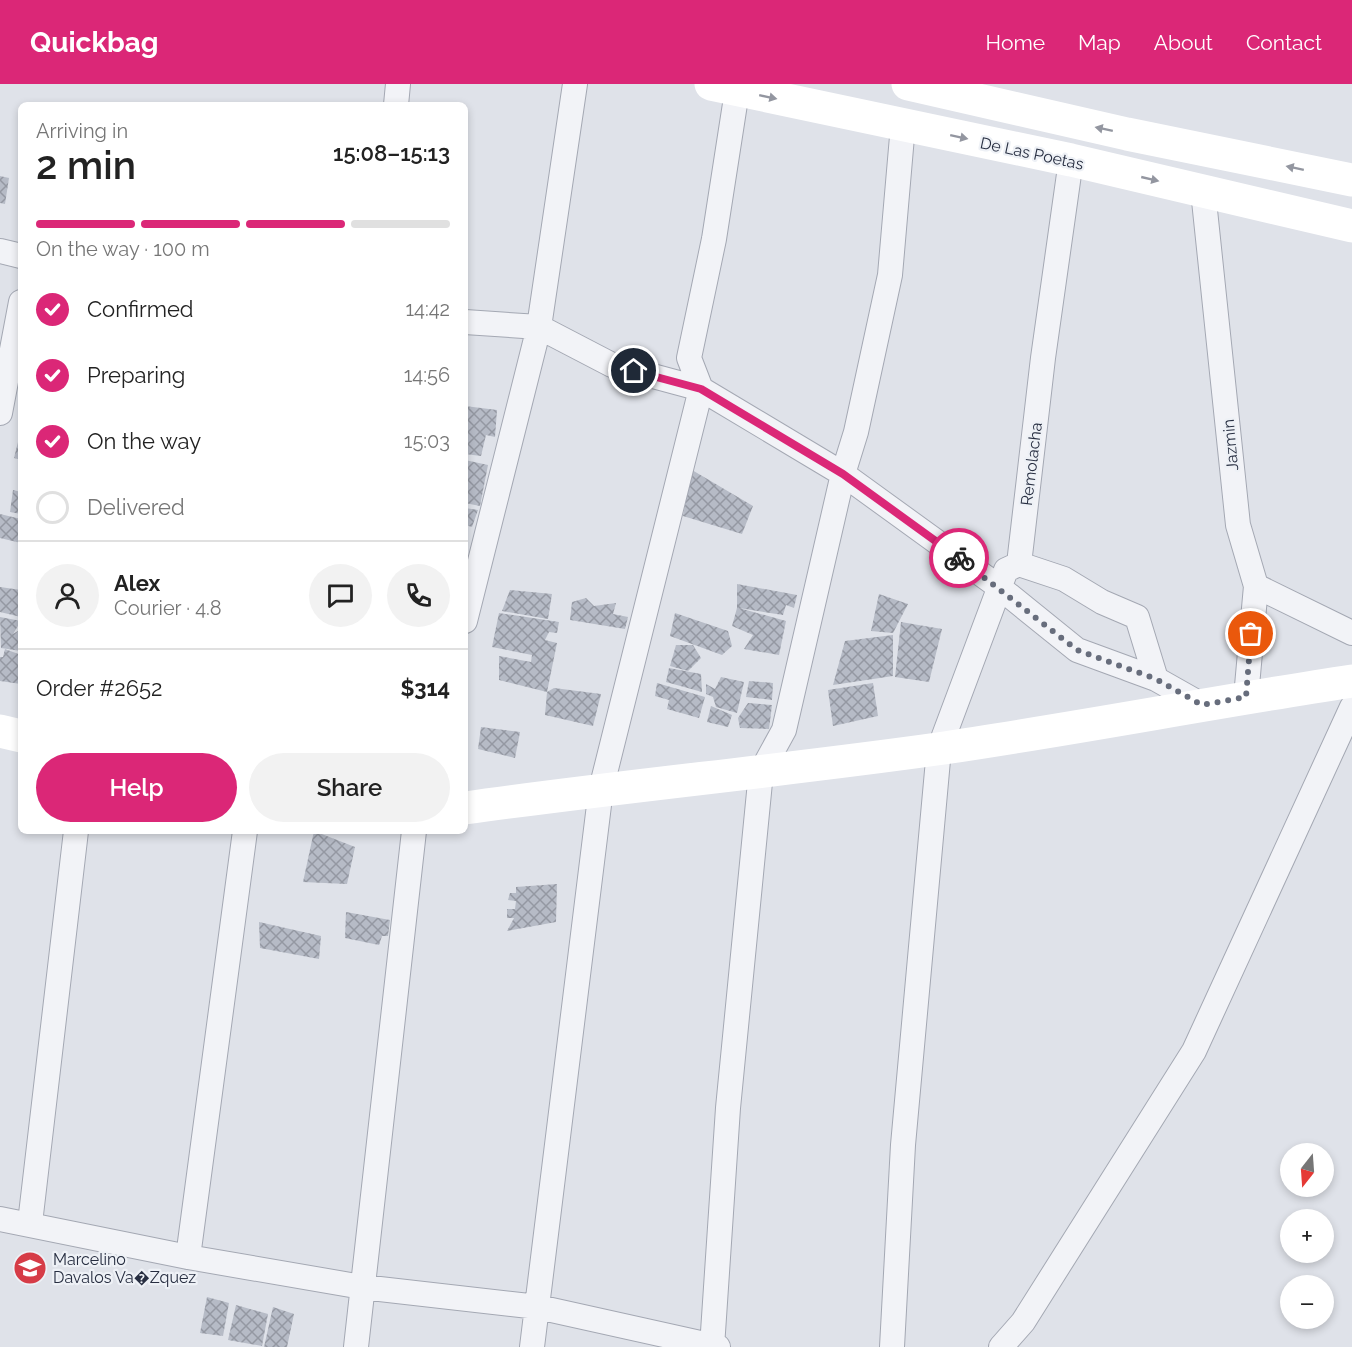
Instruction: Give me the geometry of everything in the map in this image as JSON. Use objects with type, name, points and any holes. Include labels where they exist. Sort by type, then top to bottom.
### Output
[{"type":"street","points":[[396,102],[398,84]]},
{"type":"street","points":[[468,609],[539,327],[575,84]]},
{"type":"street","points":[[908,84],[964,90],[1352,180]]},
{"type":"street","points":[[532,1347],[602,789],[701,389],[689,358],[714,239],[724,87]]},
{"type":"street","name":"De Las Poetas","points":[[724,87],[1071,160],[1352,226]]},
{"type":"street","points":[[0,1219],[30,1223],[188,1257],[362,1287],[538,1307],[714,1347],[728,1108],[761,772],[784,730],[843,474],[856,432],[890,275],[903,125]]},
{"type":"street","name":"Remolacha","points":[[1019,564],[1043,358],[1071,160]]},
{"type":"street","name":"Jazmin","points":[[1203,191],[1238,525],[1257,586],[1246,697]]},
{"type":"street","points":[[0,251],[18,254]]},
{"type":"street","points":[[0,413],[18,318]]},
{"type":"street","points":[[468,322],[539,327],[612,365],[701,389],[843,474],[999,587],[1077,650],[1156,679],[1202,705]]},
{"type":"street","points":[[892,1347],[903,1145],[939,749],[1006,570],[1019,564],[1064,579],[1102,602],[1137,617],[1156,679]]},
{"type":"street","points":[[1257,586],[1352,633]]},
{"type":"street","points":[[468,808],[602,789],[761,772],[939,749],[1352,681]]},
{"type":"street","points":[[1001,1347],[1023,1323],[1194,1052],[1352,707]]},
{"type":"street","points":[[0,731],[18,735]]},
{"type":"street","points":[[30,1223],[76,834]]},
{"type":"street","points":[[188,1257],[245,834]]},
{"type":"street","points":[[356,1347],[414,834]]},
{"type":"building","points":[[0,176],[9,178],[5,204],[0,203]]},
{"type":"building","points":[[468,406],[497,410],[495,437],[486,435],[481,456],[468,454]]},
{"type":"building","points":[[18,442],[18,459],[14,458]]},
{"type":"building","points":[[468,461],[488,465],[480,506],[468,504]]},
{"type":"building","points":[[692,470],[753,506],[742,534],[683,516]]},
{"type":"building","points":[[13,490],[18,491],[18,513],[10,512]]},
{"type":"building","points":[[468,508],[478,510],[472,527],[468,526]]},
{"type":"building","points":[[0,514],[18,518],[18,542],[0,538]]},
{"type":"building","points":[[737,584],[797,595],[794,608],[786,605],[783,615],[739,608],[786,621],[779,655],[744,649],[753,635],[732,626],[737,608]]},
{"type":"building","points":[[0,587],[18,590],[18,616],[0,612]]},
{"type":"building","points":[[510,590],[552,594],[548,619],[502,611]]},
{"type":"building","points":[[879,594],[908,604],[893,633],[871,631]]},
{"type":"building","points":[[586,598],[594,606],[616,603],[613,614],[628,617],[625,629],[570,620],[572,602]]},
{"type":"building","points":[[499,613],[559,622],[557,633],[549,632],[545,640],[557,643],[547,692],[499,680],[499,656],[531,662],[532,655],[492,647]]},
{"type":"building","points":[[675,613],[728,631],[732,646],[722,655],[670,636]]},
{"type":"building","points":[[0,617],[18,620],[18,626],[13,634],[18,631],[18,651],[1,648]]},
{"type":"building","points":[[901,622],[942,629],[929,682],[895,677]]},
{"type":"building","points":[[893,635],[893,676],[833,685],[845,641]]},
{"type":"building","points":[[676,645],[693,645],[701,658],[688,671],[670,666]]},
{"type":"building","points":[[5,649],[18,654],[18,684],[0,681],[0,657],[3,657]]},
{"type":"building","points":[[669,668],[701,674],[702,692],[666,682]]},
{"type":"building","points":[[721,677],[744,682],[737,713],[716,707],[713,697],[706,694],[706,684],[715,689]]},
{"type":"building","points":[[749,681],[773,683],[772,700],[746,697]]},
{"type":"building","points":[[657,683],[705,697],[699,718],[667,709],[669,700],[655,696]]},
{"type":"building","points":[[873,683],[878,716],[833,726],[828,690]]},
{"type":"building","points":[[554,688],[601,694],[593,726],[545,715],[547,692]]},
{"type":"building","points":[[748,703],[772,705],[769,729],[740,728],[738,718]]},
{"type":"building","points":[[711,706],[732,715],[728,727],[707,722]]},
{"type":"building","points":[[481,727],[520,732],[515,758],[478,749]]},
{"type":"building","points":[[313,834],[322,834],[355,847],[347,884],[303,882]]},
{"type":"building","points":[[557,884],[556,922],[507,931],[514,918],[507,918],[507,909],[515,909],[516,901],[508,900],[510,893],[516,893],[516,887]]},
{"type":"building","points":[[346,912],[390,920],[388,936],[382,936],[379,945],[345,938]]},
{"type":"building","points":[[259,922],[321,936],[319,959],[260,948]]},
{"type":"building","points":[[207,1297],[229,1303],[223,1336],[200,1333]]},
{"type":"building","points":[[236,1305],[268,1314],[262,1346],[228,1340]]},
{"type":"building","points":[[273,1307],[294,1314],[287,1347],[264,1347]]},
{"type":"way so far","points":[[959,558],[1077,650],[1156,679],[1202,705],[1246,697],[1251,634]]},
{"type":"place","name":"Marcelino Davalos Va�Zquez","points":[[30,1268]]},
{"type":"route","points":[[634,371],[701,389],[843,474],[959,558]]}]
